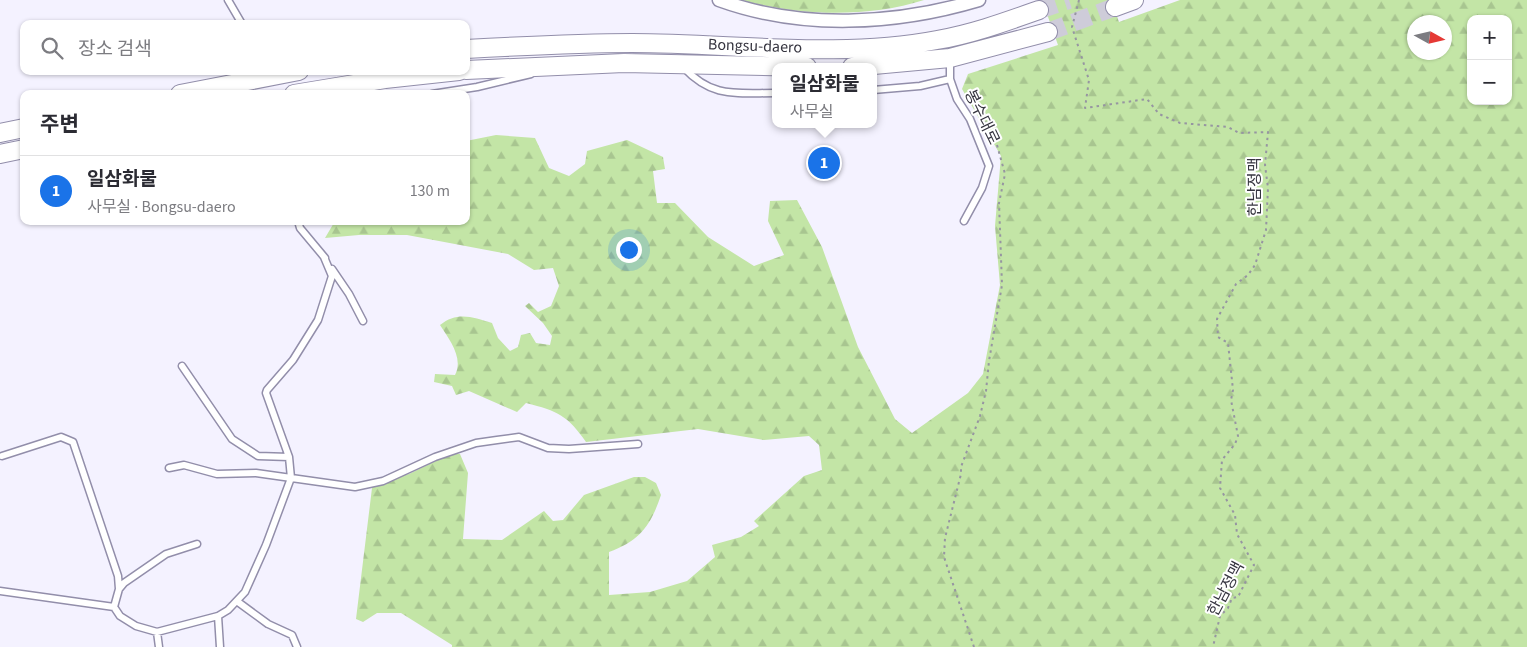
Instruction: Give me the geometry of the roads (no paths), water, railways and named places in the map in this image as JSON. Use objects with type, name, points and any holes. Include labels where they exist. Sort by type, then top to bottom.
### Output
[{"type":"main road","points":[[1115,7],[1134,0]]},
{"type":"main road","name":"Bongsu-daero","points":[[470,49],[632,43],[847,48],[895,46],[937,40],[983,30],[1039,10]]},
{"type":"main road","points":[[877,65],[950,58],[1048,32]]},
{"type":"main road","name":"Bongsu-daero","points":[[470,70],[568,65],[680,64],[772,66]]},
{"type":"main road","points":[[201,90],[278,75]]},
{"type":"main road","points":[[318,90],[422,75]]},
{"type":"main road","points":[[0,133],[20,129]]},
{"type":"main road","points":[[0,154],[20,150]]},
{"type":"street","points":[[719,0],[758,12],[796,18],[839,21],[914,15],[979,0]]},
{"type":"lane","points":[[228,0],[240,20]]},
{"type":"lane","name":"봉수대로","points":[[950,58],[950,79],[956,99],[970,119],[989,166],[982,188],[964,221]]},
{"type":"lane","points":[[680,64],[697,82],[711,90],[772,93]]},
{"type":"lane","points":[[458,90],[568,65]]},
{"type":"lane","name":"봉수대로","points":[[877,90],[920,86],[950,79]]},
{"type":"lane","points":[[299,225],[349,294],[363,322]]},
{"type":"lane","points":[[0,591],[114,608],[120,616],[136,626],[157,632],[218,616],[238,602],[256,570],[291,478],[289,457],[266,394],[293,360],[318,320],[332,276],[324,257]]},
{"type":"lane","points":[[182,366],[232,438],[258,456],[289,457]]},
{"type":"lane","points":[[2,456],[61,437],[73,442],[115,567],[119,589],[114,608]]},
{"type":"lane","points":[[169,468],[184,465],[217,474],[256,473],[355,486],[383,481],[435,457],[476,443],[519,437],[548,448],[562,449],[638,444]]},
{"type":"lane","points":[[119,589],[124,583],[166,554],[198,544]]},
{"type":"lane","points":[[238,602],[268,624],[292,635],[297,647]]},
{"type":"lane","points":[[218,616],[220,647]]},
{"type":"lane","points":[[157,632],[159,647]]},
{"type":"tunnel","points":[[1039,10],[1069,0]]},
{"type":"tunnel","points":[[1048,32],[1115,7]]},
{"type":"place","name":"일삼화물","points":[[824,163]]}]
